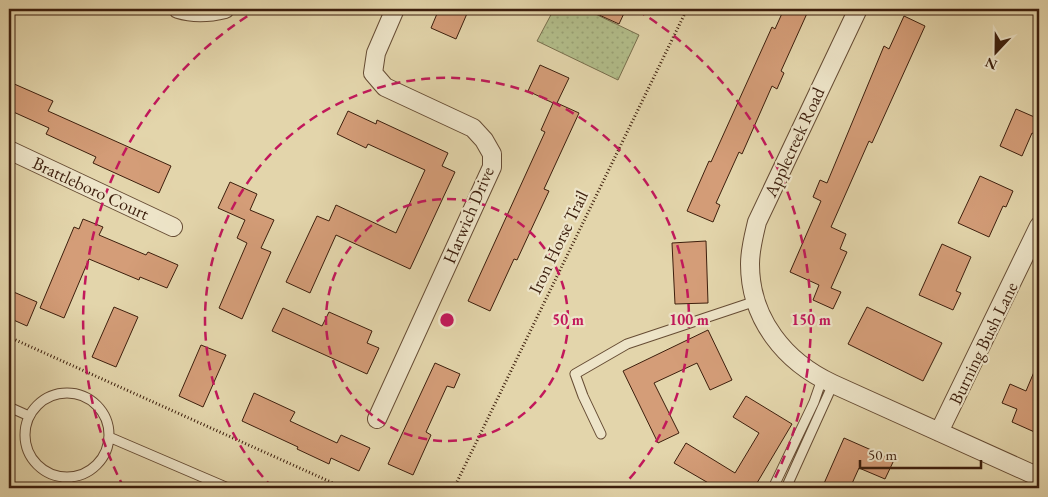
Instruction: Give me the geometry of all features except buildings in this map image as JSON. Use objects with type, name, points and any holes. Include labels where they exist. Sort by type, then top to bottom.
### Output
[{"type":"street","points":[[178,9],[188,12],[225,9]]},
{"type":"street","name":"Harwich Drive","points":[[377,419],[492,167],[492,154],[484,140],[473,128],[385,87],[372,73],[376,53],[395,9]]},
{"type":"street","name":"Applecreek Road","points":[[858,9],[757,222],[752,249],[752,282],[756,301],[776,340],[806,370],[828,382],[1039,477]]},
{"type":"street","name":"Brattleboro Court","points":[[9,150],[173,226]]},
{"type":"street","name":"Burning Bush Lane","points":[[939,432],[1039,226]]},
{"type":"lane","points":[[600,434],[574,374],[627,344],[756,301]]},
{"type":"lane","points":[[773,488],[814,402],[828,382]]},
{"type":"lane","points":[[786,488],[828,382]]},
{"type":"lane","points":[[63,392],[78,394],[91,400],[101,410],[108,423],[109,437],[107,450],[100,462],[89,471],[77,476],[63,477],[50,474],[30,456],[26,443],[25,429],[29,416],[37,405],[49,396],[63,392]]},
{"type":"lane","points":[[9,408],[29,416]]},
{"type":"lane","points":[[109,437],[228,488]]},
{"type":"lane","points":[[1037,488],[1039,484]]},
{"type":"path","name":"Iron Horse Trail","points":[[454,488],[687,9]]},
{"type":"path","points":[[9,337],[344,488]]},
{"type":"green space","points":[[554,9],[564,9],[574,14],[576,9],[589,11],[639,35],[618,80],[537,41]]}]
